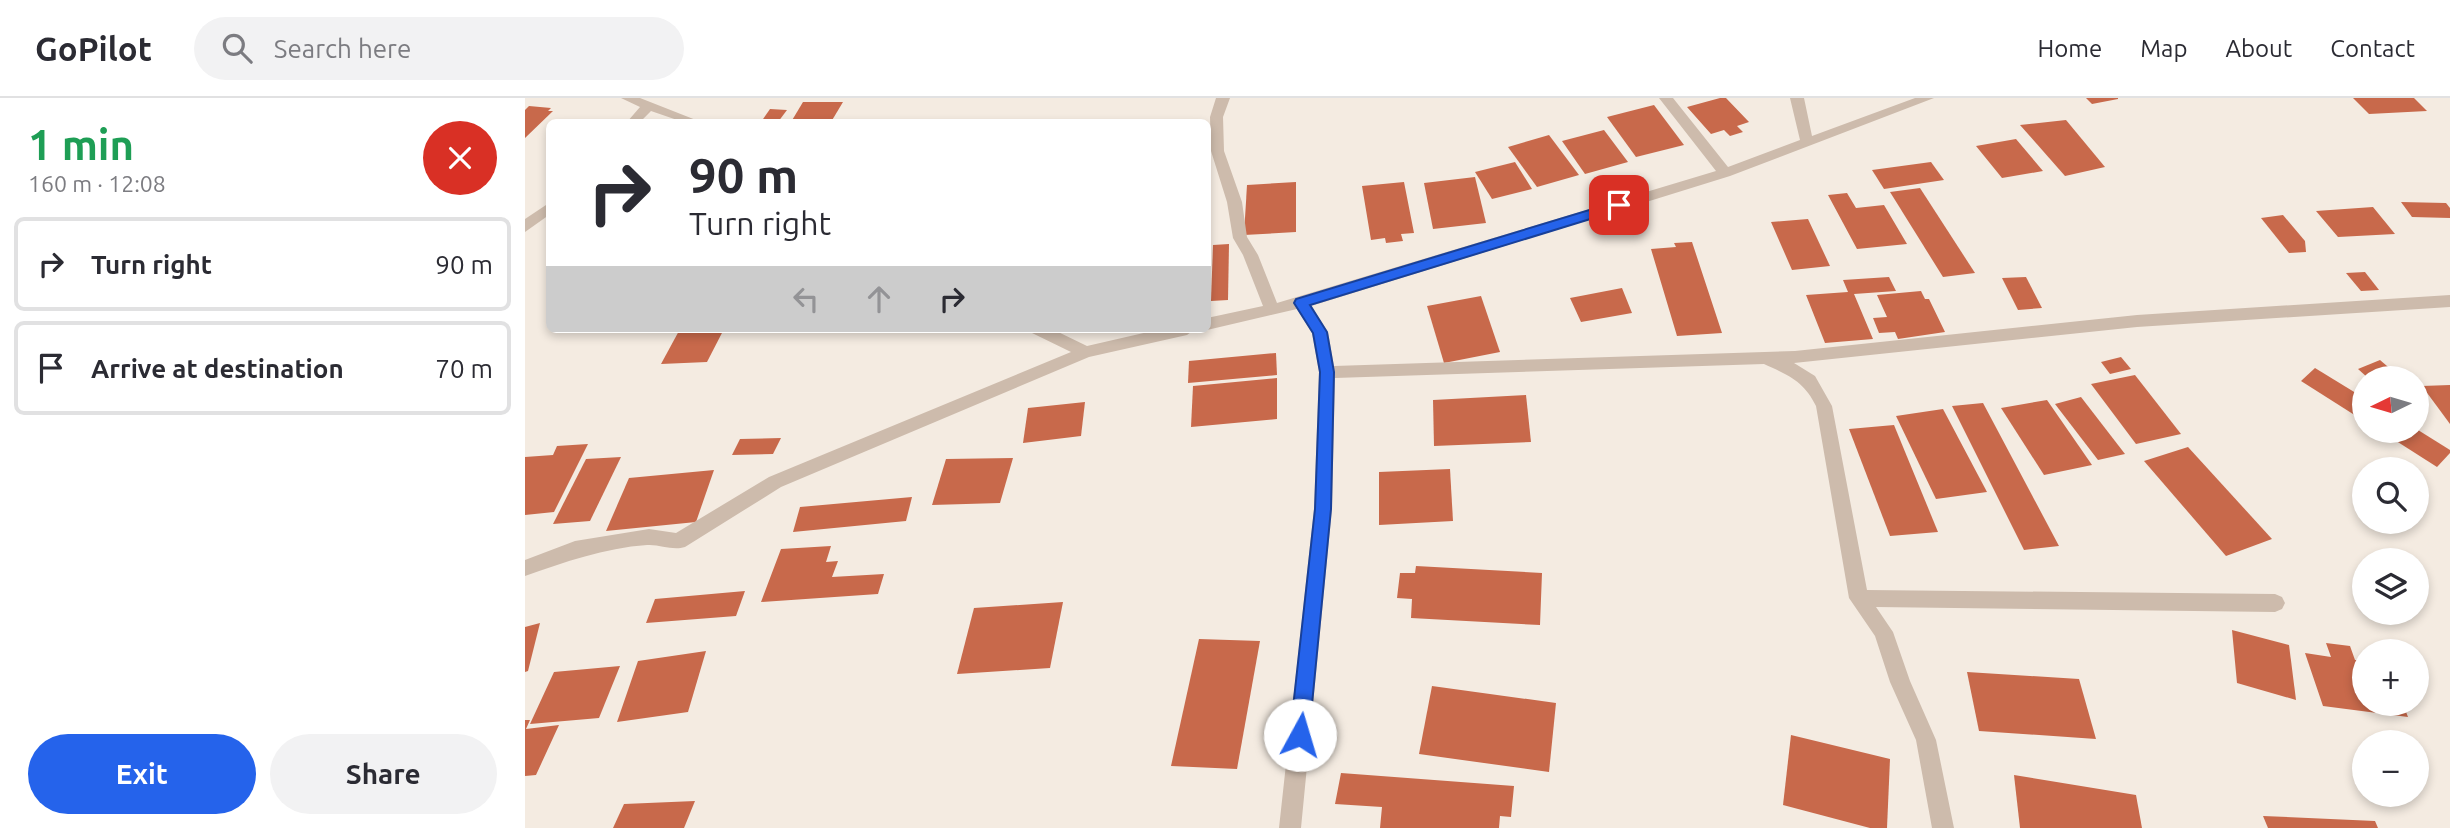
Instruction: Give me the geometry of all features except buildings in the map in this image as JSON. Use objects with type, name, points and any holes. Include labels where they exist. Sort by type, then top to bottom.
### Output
[{"type":"street","points":[[628,98],[686,119]]},
{"type":"street","points":[[1223,98],[1214,116],[1215,142],[1240,224],[1240,238],[1249,250],[1266,300],[1273,310]]},
{"type":"street","points":[[1666,98],[1725,173]]},
{"type":"street","points":[[1797,98],[1807,142]]},
{"type":"street","points":[[1211,323],[1301,303],[1725,173],[1927,98]]},
{"type":"street","points":[[636,119],[649,106]]},
{"type":"street","points":[[525,227],[546,210]]},
{"type":"street","points":[[1327,372],[1765,358],[2137,321],[2450,301]]},
{"type":"street","points":[[1290,828],[1323,509],[1327,372],[1320,332],[1301,303]]},
{"type":"street","points":[[1046,333],[1086,352]]},
{"type":"street","points":[[525,568],[575,549],[649,537],[678,541],[775,482],[1086,352],[1169,333]]},
{"type":"street","points":[[1765,358],[1805,375],[1815,384],[1824,406],[1859,598],[1883,632],[1900,682],[1926,740],[1943,828]]},
{"type":"street","points":[[1859,598],[2275,603]]},
{"type":"route","points":[[1300,735],[1323,509],[1327,372],[1320,332],[1301,303],[1619,205]]}]
